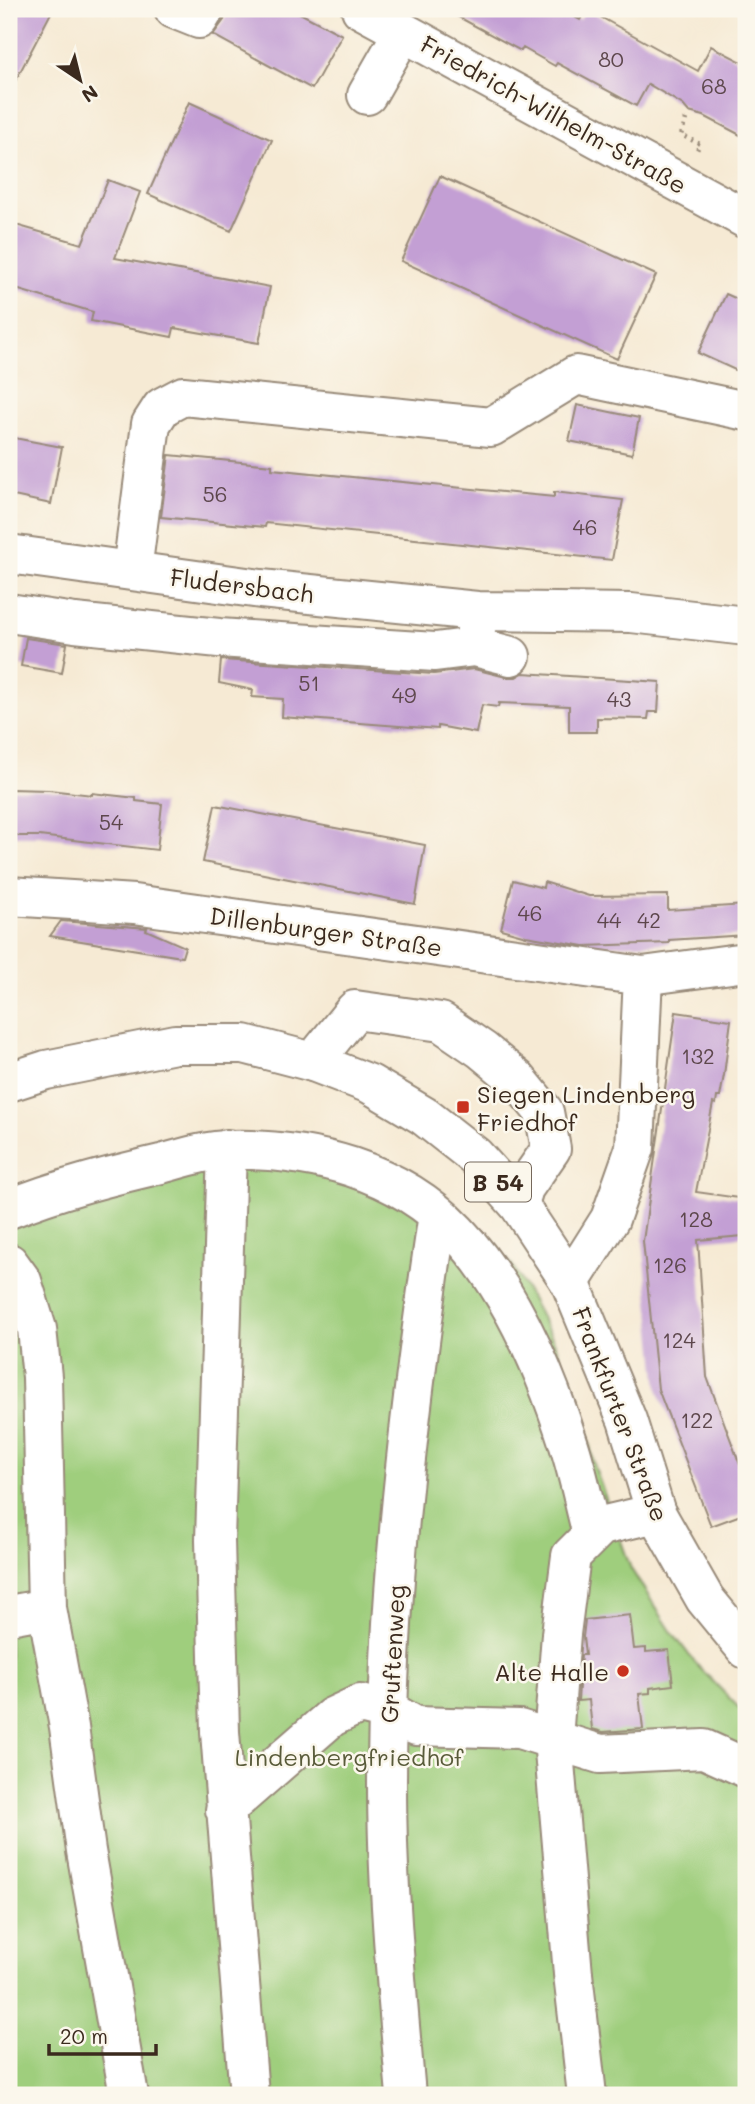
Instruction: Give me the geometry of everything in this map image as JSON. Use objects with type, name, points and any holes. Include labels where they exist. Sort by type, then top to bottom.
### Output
[{"type":"street","points":[[174,9],[199,19],[205,9]]},
{"type":"street","name":"Friedrich-Wilhelm-Straße","points":[[362,9],[746,219]]},
{"type":"street","points":[[367,95],[402,32]]},
{"type":"street","points":[[132,571],[151,424],[162,407],[183,396],[491,427],[576,375],[746,411]]},
{"type":"street","name":"Fludersbach","points":[[9,554],[261,589],[488,638]]},
{"type":"street","name":"Fludersbach","points":[[9,613],[75,623],[219,638],[435,652],[488,638],[631,613],[746,626]]},
{"type":"street","name":"Dillenburger Straße","points":[[9,896],[134,904],[643,976],[746,962]]},
{"type":"street","name":"Frankfurter Straße","points":[[570,1282],[610,1219],[635,1148],[643,976]]},
{"type":"street","points":[[313,1062],[355,1010],[441,1022],[482,1050],[517,1079],[544,1112],[551,1149],[524,1188],[519,1205]]},
{"type":"street","name":"Frankfurter Straße","points":[[9,1082],[46,1070],[175,1044],[244,1044],[313,1062],[370,1084],[424,1116],[475,1156],[519,1205],[570,1282],[627,1420],[656,1513],[705,1599],[746,1649]]},
{"type":"street","points":[[9,1209],[44,1195],[109,1177],[227,1150],[305,1154],[362,1169],[414,1196],[458,1233],[509,1305],[537,1359],[568,1442],[592,1534]]},
{"type":"street","points":[[227,1150],[215,1540],[220,1732],[249,2095]]},
{"type":"street","name":"Gruftenweg","points":[[406,2095],[391,1917],[388,1711],[394,1595],[408,1442],[438,1214]]},
{"type":"street","points":[[9,1263],[22,1281],[37,1329],[46,1472],[47,1608],[129,2095]]},
{"type":"street","points":[[587,2095],[573,1974],[553,1739],[561,1634],[571,1556],[601,1526],[656,1513]]},
{"type":"street","points":[[9,1615],[47,1608]]},
{"type":"street","points":[[225,1810],[332,1717],[360,1703],[388,1711],[416,1726],[519,1729],[600,1754],[704,1749],[746,1768]]},
{"type":"path","points":[[686,119],[681,135],[700,144]]},
{"type":"green space","name":"Lindenbergfriedhof","points":[[240,1139],[447,1202],[512,1264],[553,1339],[580,1404],[595,1468],[631,1569],[696,1664],[746,1715],[746,2095],[9,2095],[9,1196]]},
{"type":"building","points":[[9,9],[53,9],[9,93]]},
{"type":"building","points":[[227,9],[292,9],[342,35],[312,89],[213,35],[224,20]]},
{"type":"building","points":[[444,9],[560,9],[580,20],[586,9],[698,71],[711,46],[746,64],[746,138],[704,116],[689,112],[683,105],[648,84],[636,106],[557,63],[555,66],[523,48],[521,51]]},
{"type":"building","points":[[189,102],[272,140],[231,231],[148,194]]},
{"type":"building","points":[[440,176],[656,275],[617,359],[401,261]]},
{"type":"building","points":[[108,180],[140,192],[115,258],[270,287],[259,343],[174,328],[172,337],[91,321],[93,312],[9,287],[9,223],[82,244]]},
{"type":"building","points":[[726,294],[746,303],[746,375],[698,353]]},
{"type":"building","points":[[577,405],[639,418],[632,454],[569,441]]},
{"type":"building","points":[[9,437],[62,447],[51,504],[9,495]]},
{"type":"building","points":[[169,455],[272,465],[272,469],[554,497],[554,492],[623,500],[612,560],[266,523],[265,527],[161,517]]},
{"type":"building","points":[[26,638],[67,644],[62,673],[21,666]]},
{"type":"building","points":[[221,660],[434,674],[474,669],[506,677],[516,677],[523,673],[660,682],[658,712],[649,712],[648,719],[597,718],[597,732],[569,732],[569,706],[499,703],[498,707],[482,705],[476,733],[438,726],[438,729],[282,717],[283,699],[252,697],[253,690],[219,683]]},
{"type":"building","points":[[9,789],[92,793],[162,804],[157,850],[39,836],[9,836]]},
{"type":"building","points":[[215,805],[425,845],[415,904],[203,862]]},
{"type":"building","points":[[513,880],[543,888],[544,882],[589,896],[668,895],[668,910],[746,905],[746,935],[669,940],[669,943],[584,946],[526,936],[501,929]]},
{"type":"building","points":[[61,921],[147,928],[146,930],[185,947],[182,957],[50,936]]},
{"type":"building","points":[[676,1012],[731,1020],[720,1097],[717,1097],[716,1104],[713,1103],[696,1192],[746,1199],[743,1236],[698,1240],[707,1377],[746,1481],[746,1513],[711,1526],[658,1389],[643,1241]]},
{"type":"building","name":"Alte Halle","points":[[630,1615],[634,1649],[646,1648],[646,1652],[669,1650],[673,1685],[650,1688],[650,1693],[639,1694],[643,1729],[603,1732],[592,1729],[589,1700],[578,1701],[581,1655],[585,1655],[585,1620]]},
{"type":"place","name":"Siegen Lindenberg Friedhof","points":[[463,1107]]},
{"type":"place","name":"Alte Halle","points":[[623,1671]]}]
